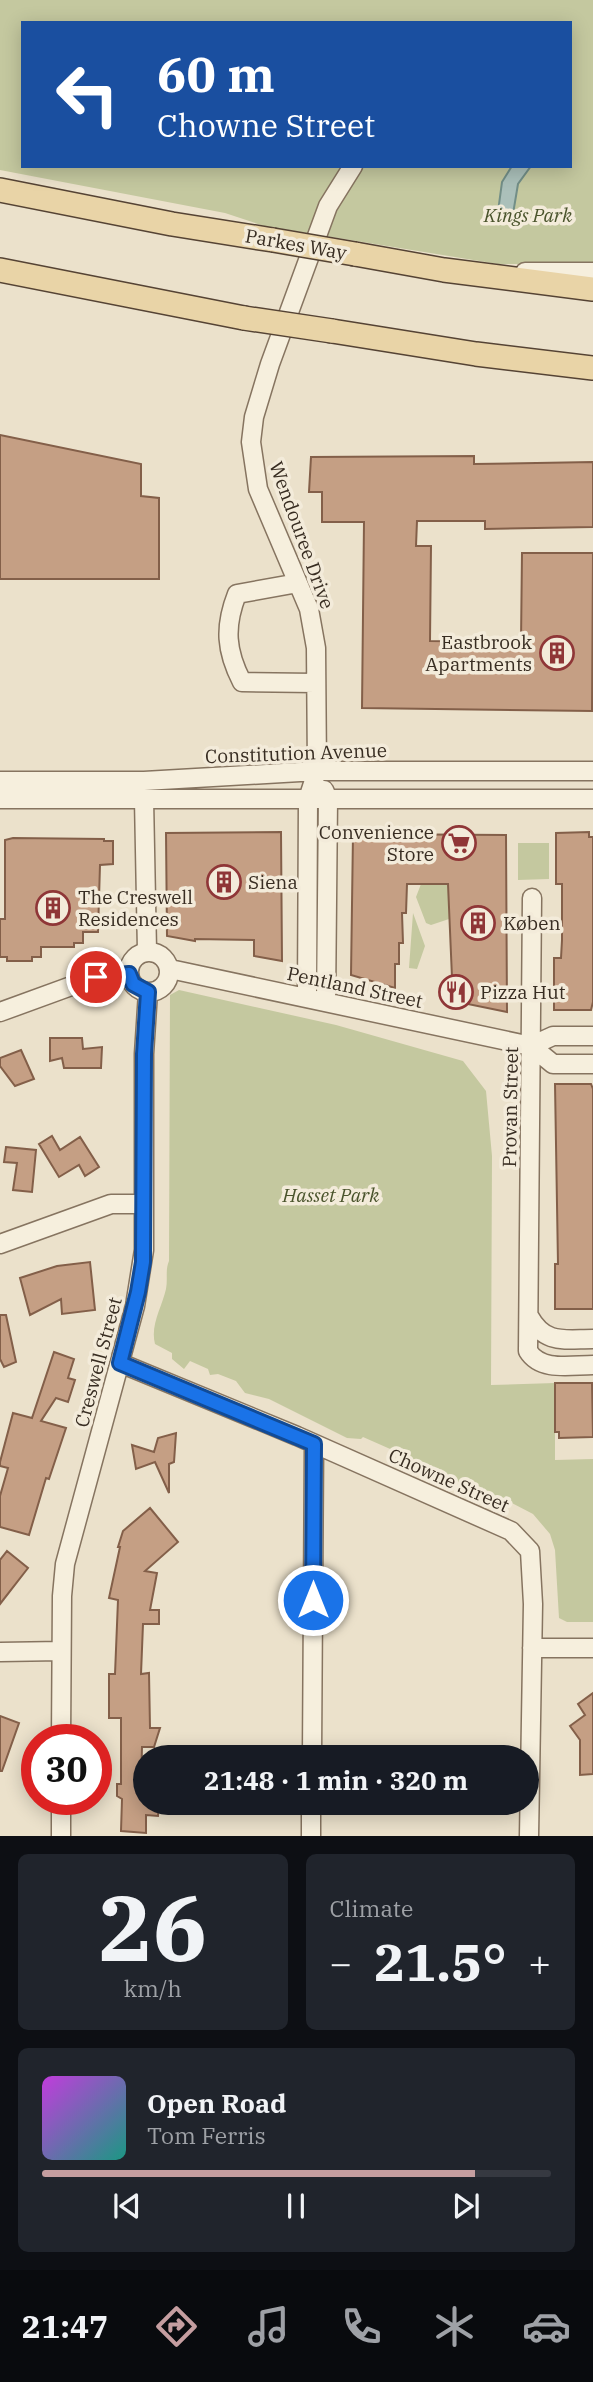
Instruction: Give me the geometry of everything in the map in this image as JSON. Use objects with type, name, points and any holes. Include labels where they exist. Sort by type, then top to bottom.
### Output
[{"type":"main road","name":"Parkes Way","points":[[0,190],[172,224],[444,270],[593,289]]},
{"type":"main road","points":[[0,270],[244,318],[476,354],[593,368]]},
{"type":"street","name":"Wendouree Drive","points":[[317,771],[316,648],[309,609],[258,489],[251,457],[254,417],[270,364],[326,213],[352,168]]},
{"type":"street","points":[[479,273],[593,272]]},
{"type":"street","points":[[298,583],[237,594],[228,616],[230,658],[242,682],[315,683]]},
{"type":"street","points":[[307,998],[308,799],[317,771]]},
{"type":"street","points":[[317,771],[328,799],[327,1002]]},
{"type":"street","name":"Constitution Avenue","points":[[0,781],[144,781],[317,771],[593,771]]},
{"type":"street","points":[[0,799],[593,799]]},
{"type":"street","points":[[144,799],[147,951]]},
{"type":"street","name":"Provan Street","points":[[529,1316],[544,1336],[553,1339],[586,1339],[587,1365],[541,1364],[533,1359],[528,1351],[533,898]]},
{"type":"street","points":[[147,951],[164,957],[170,969],[164,986],[148,992],[133,984],[129,974],[131,961],[147,951]]},
{"type":"street","name":"Pentland Street","points":[[170,969],[531,1046],[553,1064],[593,1064]]},
{"type":"street","points":[[0,1012],[96,977],[129,974]]},
{"type":"street","name":"Creswell Street","points":[[61,1724],[62,1597],[66,1558],[120,1363],[141,1275],[144,1054],[148,992]]},
{"type":"street","name":"Pentland Street","points":[[531,1046],[553,1036],[593,1036]]},
{"type":"street","points":[[0,1244],[114,1203],[144,1203]]},
{"type":"street","name":"Chowne Street","points":[[120,1363],[314,1444],[511,1531],[530,1551],[533,1604],[529,1836]]},
{"type":"street","points":[[312,1745],[314,1444]]},
{"type":"street","points":[[532,1648],[593,1648]]},
{"type":"street","points":[[0,1652],[61,1651]]},
{"type":"street","points":[[61,1815],[61,1836]]},
{"type":"street","points":[[311,1836],[312,1815]]},
{"type":"green space","name":"Kings Park","points":[[0,0],[593,0],[593,264],[498,264],[264,226],[225,213],[0,170]]},
{"type":"green space","points":[[518,843],[549,843],[549,879],[518,880]]},
{"type":"green space","points":[[421,884],[448,884],[449,919],[431,925],[426,923],[416,897]]},
{"type":"green space","points":[[413,913],[425,946],[417,969],[409,968]]},
{"type":"green space","name":"Hasset Park","points":[[179,990],[336,1025],[463,1061],[486,1091],[492,1156],[491,1385],[555,1383],[555,1460],[593,1459],[593,1622],[567,1622],[559,1618],[555,1550],[550,1534],[533,1514],[504,1499],[502,1502],[468,1488],[450,1477],[439,1476],[404,1463],[397,1452],[363,1437],[347,1438],[269,1399],[245,1393],[236,1381],[218,1374],[210,1375],[208,1369],[190,1361],[184,1369],[172,1359],[172,1353],[155,1344],[154,1330],[166,1289],[169,1261],[170,995]]},
{"type":"water","points":[[511,168],[530,168],[518,184],[512,220],[497,219],[502,182]]},
{"type":"building","points":[[0,435],[141,464],[141,496],[159,498],[159,579],[0,579]]},
{"type":"building","points":[[474,456],[474,464],[593,462],[593,527],[485,529],[485,521],[417,521],[416,546],[431,546],[430,641],[521,642],[522,553],[593,553],[592,711],[362,708],[364,522],[322,522],[322,492],[309,492],[311,457]]},
{"type":"building","name":"Siena","points":[[281,832],[282,961],[254,956],[254,940],[195,941],[167,936],[166,833]]},
{"type":"building","points":[[589,832],[589,837],[593,837],[593,1002],[591,1010],[554,1010],[554,958],[561,958],[562,940],[562,884],[556,884],[556,833]]},
{"type":"building","name":"Køben","points":[[353,834],[506,835],[507,1012],[453,1001],[448,884],[407,884],[406,913],[402,913],[403,943],[399,943],[399,964],[395,964],[395,988],[351,975]]},
{"type":"building","name":"The Creswell Residences","points":[[5,840],[113,841],[113,864],[100,865],[98,932],[83,932],[83,943],[74,943],[74,947],[41,947],[41,957],[32,957],[32,961],[7,961],[7,957],[0,957],[0,919],[5,919]]},
{"type":"building","points":[[50,1038],[82,1038],[83,1049],[102,1047],[101,1068],[64,1068],[62,1058],[50,1061]]},
{"type":"building","points":[[21,1050],[34,1079],[15,1086],[0,1066],[0,1058]]},
{"type":"building","points":[[555,1084],[591,1084],[593,1089],[593,1309],[555,1309],[555,1264],[558,1264]]},
{"type":"building","points":[[52,1136],[60,1150],[80,1137],[99,1167],[85,1176],[79,1165],[59,1177],[39,1144]]},
{"type":"building","points":[[6,1147],[36,1150],[32,1192],[13,1190],[17,1163],[4,1162]]},
{"type":"building","points":[[90,1262],[95,1310],[62,1314],[61,1299],[30,1315],[20,1278],[57,1266]]},
{"type":"building","points":[[0,1315],[6,1315],[16,1362],[4,1367],[0,1359]]},
{"type":"building","points":[[54,1352],[74,1359],[68,1378],[75,1380],[68,1402],[56,1398],[41,1421],[66,1428],[49,1479],[46,1478],[29,1535],[0,1527],[0,1496],[8,1468],[0,1466],[0,1462],[13,1413],[32,1418]]},
{"type":"building","points":[[555,1383],[592,1383],[593,1437],[559,1438],[559,1432],[555,1432]]},
{"type":"building","points":[[176,1433],[174,1462],[169,1464],[169,1493],[155,1462],[136,1469],[132,1445],[154,1452],[158,1438]]},
{"type":"building","points":[[150,1508],[178,1542],[145,1571],[157,1573],[150,1610],[159,1610],[159,1624],[143,1624],[141,1674],[149,1673],[150,1728],[160,1728],[155,1745],[133,1745],[133,1815],[146,1815],[146,1833],[121,1831],[122,1799],[117,1796],[117,1784],[121,1784],[121,1718],[109,1718],[109,1674],[115,1674],[118,1600],[109,1598],[123,1531]]},
{"type":"building","points":[[7,1551],[28,1568],[0,1604],[0,1560]]},
{"type":"building","points":[[593,1693],[593,1774],[580,1775],[580,1740],[570,1726],[585,1715],[578,1704]]},
{"type":"building","points":[[0,1716],[19,1723],[2,1771],[0,1771]]},
{"type":"place","name":"Eastbrook Apartments","points":[[557,653]]},
{"type":"place","name":"Convenience Store","points":[[459,843]]},
{"type":"place","name":"Siena","points":[[224,882]]},
{"type":"place","name":"The Creswell Residences","points":[[53,908]]},
{"type":"place","name":"Køben","points":[[478,923]]},
{"type":"place","name":"Pizza Hut","points":[[456,992]]},
{"type":"route","points":[[96,977],[129,974],[137,988],[148,992],[144,1054],[143,1262],[120,1363],[314,1444],[313,1600]]}]
